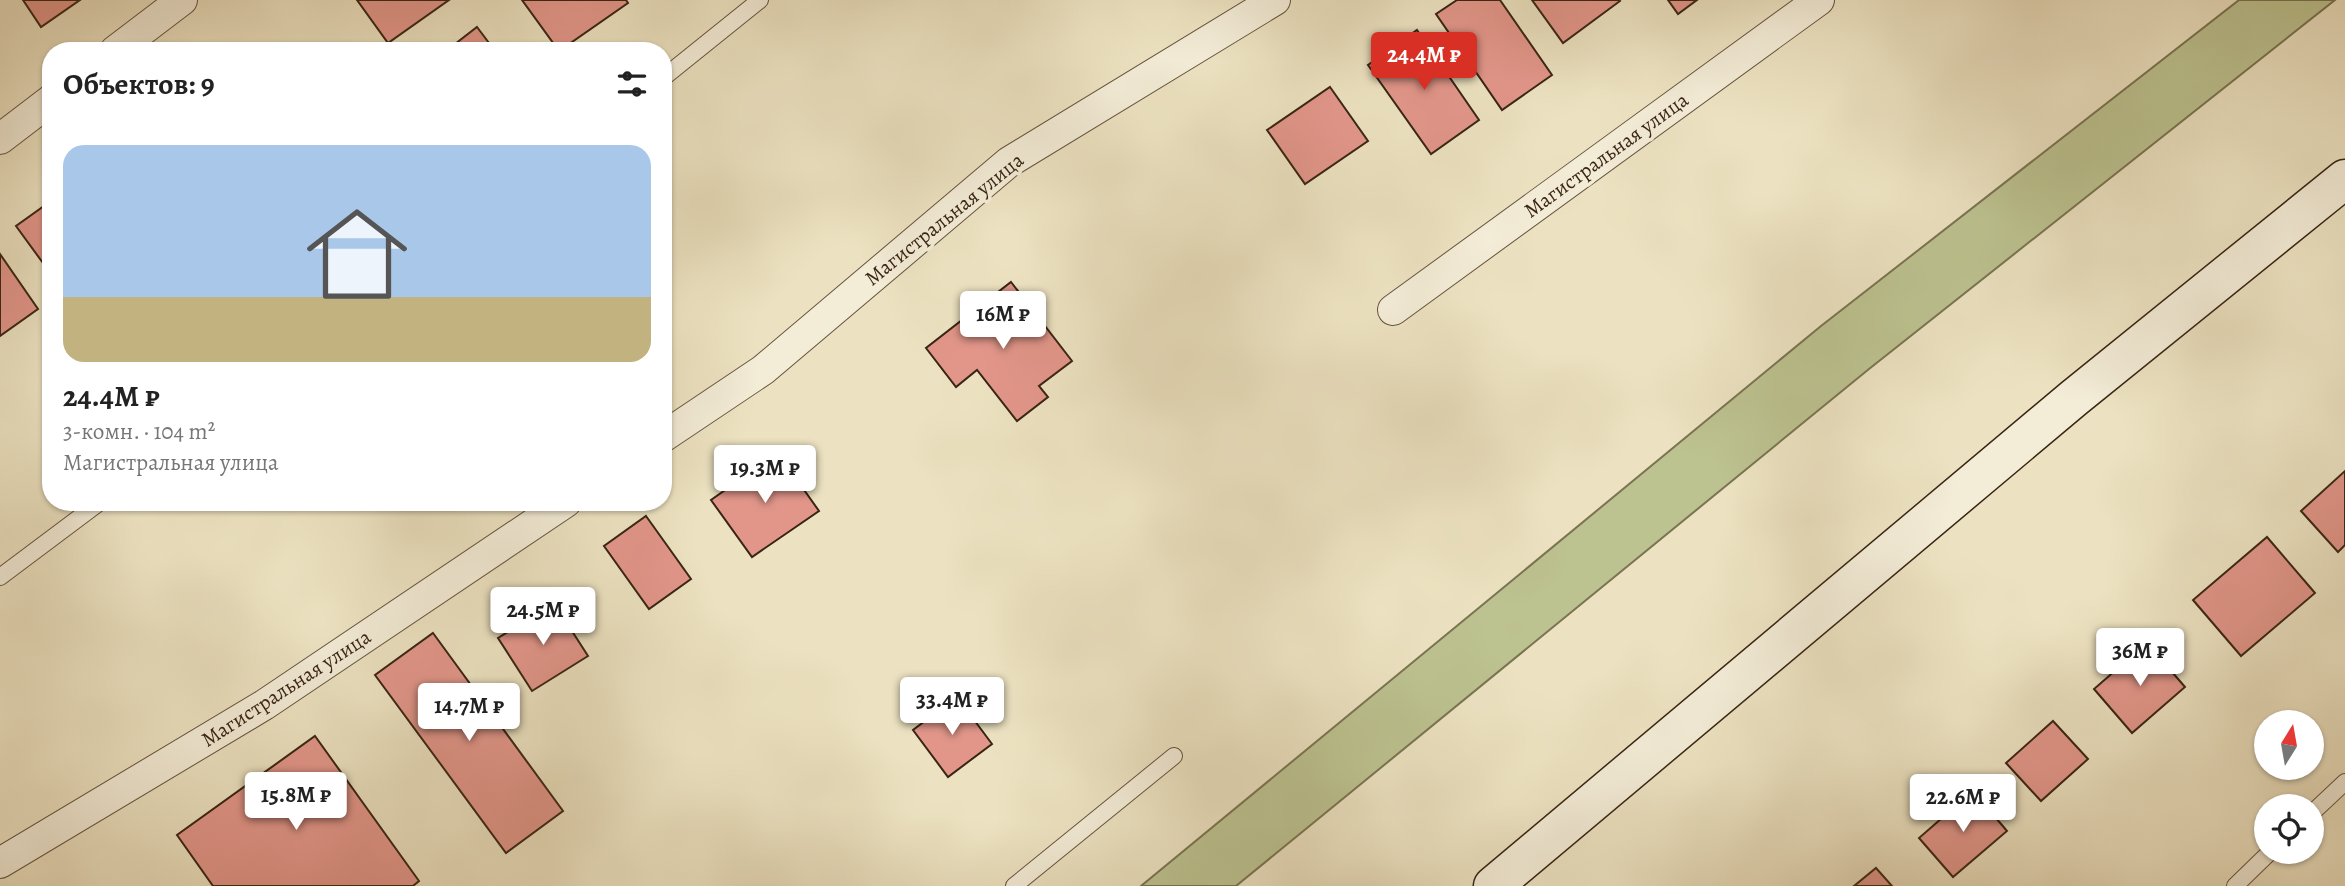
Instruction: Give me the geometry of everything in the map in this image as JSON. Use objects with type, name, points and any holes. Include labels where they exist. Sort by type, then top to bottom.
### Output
[{"type":"main road","points":[[1493,886],[2074,398],[2345,179]]},
{"type":"street","points":[[127,42],[182,0]]},
{"type":"street","name":"Магистральная улица","points":[[672,431],[763,370],[1009,162],[1275,0]]},
{"type":"street","name":"Магистральная улица","points":[[1393,310],[1819,0]]},
{"type":"street","points":[[0,139],[42,107]]},
{"type":"street","name":"Магистральная улица","points":[[0,863],[264,705],[553,511]]},
{"type":"street","points":[[0,880],[5,886]]},
{"type":"lane","points":[[672,71],[760,0]]},
{"type":"lane","points":[[0,576],[88,511]]},
{"type":"lane","points":[[1014,886],[1174,756]]},
{"type":"lane","points":[[2324,802],[2345,782]]},
{"type":"lane","points":[[2235,886],[2258,864]]},
{"type":"green space","points":[[2239,0],[2335,0],[1869,369],[1236,886],[1141,886],[1821,326]]},
{"type":"building","points":[[23,0],[80,0],[41,27]]},
{"type":"building","points":[[357,0],[449,0],[389,42]]},
{"type":"building","points":[[522,0],[626,0],[628,3],[572,42],[552,42]]},
{"type":"building","points":[[1457,0],[1500,0],[1552,75],[1502,110],[1436,14]]},
{"type":"building","points":[[1532,0],[1619,0],[1620,1],[1563,43]]},
{"type":"building","points":[[1668,0],[1697,0],[1678,14]]},
{"type":"building","points":[[477,27],[488,42],[458,42]]},
{"type":"building","points":[[1417,30],[1479,120],[1431,154],[1368,65]]},
{"type":"building","points":[[1330,87],[1368,141],[1305,184],[1267,130]]},
{"type":"building","points":[[42,207],[42,262],[16,226]]},
{"type":"building","points":[[0,254],[38,309],[0,336]]},
{"type":"building","points":[[1011,282],[1072,361],[1039,386],[1048,397],[1017,421],[977,370],[956,387],[926,348]]},
{"type":"building","points":[[778,453],[819,511],[752,557],[711,500]]},
{"type":"building","points":[[2345,471],[2345,545],[2338,552],[2301,511]]},
{"type":"building","points":[[646,516],[691,579],[649,609],[604,546]]},
{"type":"building","points":[[2267,537],[2315,593],[2241,656],[2193,600]]},
{"type":"building","points":[[554,603],[588,656],[532,691],[498,638]]},
{"type":"building","points":[[433,633],[563,811],[506,853],[375,675]]},
{"type":"building","points":[[2147,643],[2185,687],[2132,733],[2094,689]]},
{"type":"building","points":[[957,697],[992,744],[948,777],[913,730]]},
{"type":"building","points":[[2053,721],[2088,759],[2041,801],[2006,763]]},
{"type":"building","points":[[315,736],[419,881],[413,886],[213,886],[177,835]]},
{"type":"building","points":[[1973,791],[2007,831],[1953,877],[1919,838]]},
{"type":"building","points":[[1876,868],[1892,886],[1854,886]]}]
